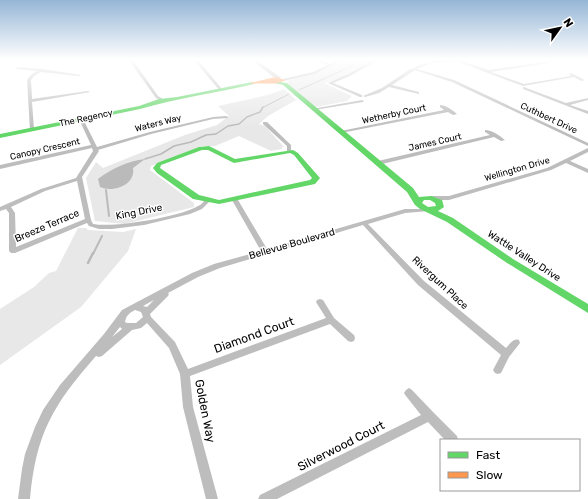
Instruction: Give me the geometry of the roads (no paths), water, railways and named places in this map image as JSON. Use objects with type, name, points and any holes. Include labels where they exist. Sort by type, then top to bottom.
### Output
[{"type":"street","points":[[29,82],[32,129]]},
{"type":"street","points":[[146,82],[160,102]]},
{"type":"street","points":[[215,82],[221,90]]},
{"type":"street","name":"The Regency","points":[[1,135],[261,82]]},
{"type":"street","points":[[281,82],[410,190],[418,202],[430,198]]},
{"type":"street","points":[[332,82],[330,83],[362,98]]},
{"type":"street","points":[[314,109],[362,98],[374,94],[395,82]]},
{"type":"street","name":"Cuthbert Drive","points":[[456,82],[588,145]]},
{"type":"street","points":[[513,82],[518,86],[526,86],[541,82]]},
{"type":"street","points":[[515,82],[588,113]]},
{"type":"street","points":[[390,86],[418,93]]},
{"type":"street","points":[[30,101],[88,92]]},
{"type":"street","points":[[566,104],[588,100]]},
{"type":"street","name":"Wetherby Court","points":[[441,106],[455,114]]},
{"type":"street","name":"Wetherby Court","points":[[341,132],[449,110]]},
{"type":"street","name":"Waters Way","points":[[94,147],[213,118],[226,117]]},
{"type":"street","points":[[213,118],[219,121]]},
{"type":"street","points":[[81,119],[94,147],[95,153],[81,173],[79,181],[88,220]]},
{"type":"street","points":[[265,123],[289,146],[289,151]]},
{"type":"street","points":[[487,131],[504,140]]},
{"type":"street","name":"James Court","points":[[378,163],[495,136]]},
{"type":"street","name":"Canopy Crescent","points":[[0,167],[94,147]]},
{"type":"street","points":[[200,148],[209,148],[234,162],[289,151],[296,154],[316,177],[315,180],[236,200],[219,202],[206,201],[196,197],[159,172],[157,167],[200,148]]},
{"type":"street","name":"Wellington Drive","points":[[430,198],[449,198],[549,169],[588,150]]},
{"type":"street","points":[[566,161],[588,171]]},
{"type":"street","points":[[0,209],[35,193],[79,181]]},
{"type":"street","points":[[410,190],[430,198]]},
{"type":"street","name":"Wattle Valley Drive","points":[[430,198],[439,202],[440,206],[450,220]]},
{"type":"street","name":"Wellington Drive","points":[[440,206],[449,198]]},
{"type":"street","points":[[236,200],[265,252]]},
{"type":"street","name":"King Drive","points":[[88,220],[94,226],[123,227],[196,210],[206,201]]},
{"type":"street","name":"Wattle Valley Drive","points":[[418,202],[420,207],[450,220],[510,261],[588,309]]},
{"type":"street","name":"Bellevue Boulevard","points":[[405,211],[418,202]]},
{"type":"street","name":"Breeze Terrace","points":[[7,206],[12,213],[13,251],[88,220]]},
{"type":"street","points":[[428,210],[440,206]]},
{"type":"street","name":"Bellevue Boulevard","points":[[121,319],[124,313],[132,308],[211,268],[405,211],[428,210]]},
{"type":"street","name":"Rivergum Place","points":[[364,223],[430,291],[506,354]]},
{"type":"street","name":"Bellevue Boulevard","points":[[133,327],[147,315],[161,297],[182,282]]},
{"type":"street","points":[[320,302],[331,320],[350,338]]},
{"type":"street","points":[[132,308],[142,308],[147,315]]},
{"type":"street","name":"Golden Way","points":[[147,315],[176,352],[184,374],[188,406],[212,499]]},
{"type":"street","points":[[121,319],[122,325],[161,334]]},
{"type":"street","points":[[24,499],[26,472],[37,431],[53,401],[72,377],[108,337],[121,319]]},
{"type":"street","name":"Diamond Court","points":[[184,374],[331,320]]},
{"type":"street","points":[[72,377],[133,327]]},
{"type":"street","points":[[498,370],[506,354],[516,343]]},
{"type":"street","points":[[409,393],[452,439]]},
{"type":"street","name":"Silverwood Court","points":[[264,499],[429,416]]},
{"type":"waterway","points":[[299,90],[316,82]]},
{"type":"waterway","points":[[263,108],[289,94]]},
{"type":"waterway","points":[[145,159],[161,154],[174,146],[191,142],[206,135],[216,134],[228,126],[239,124],[247,117],[260,112],[263,108]]},
{"type":"waterway","points":[[106,190],[109,216]]},
{"type":"waterway","points":[[93,254],[102,236]]},
{"type":"waterway","points":[[88,263],[93,253]]}]
